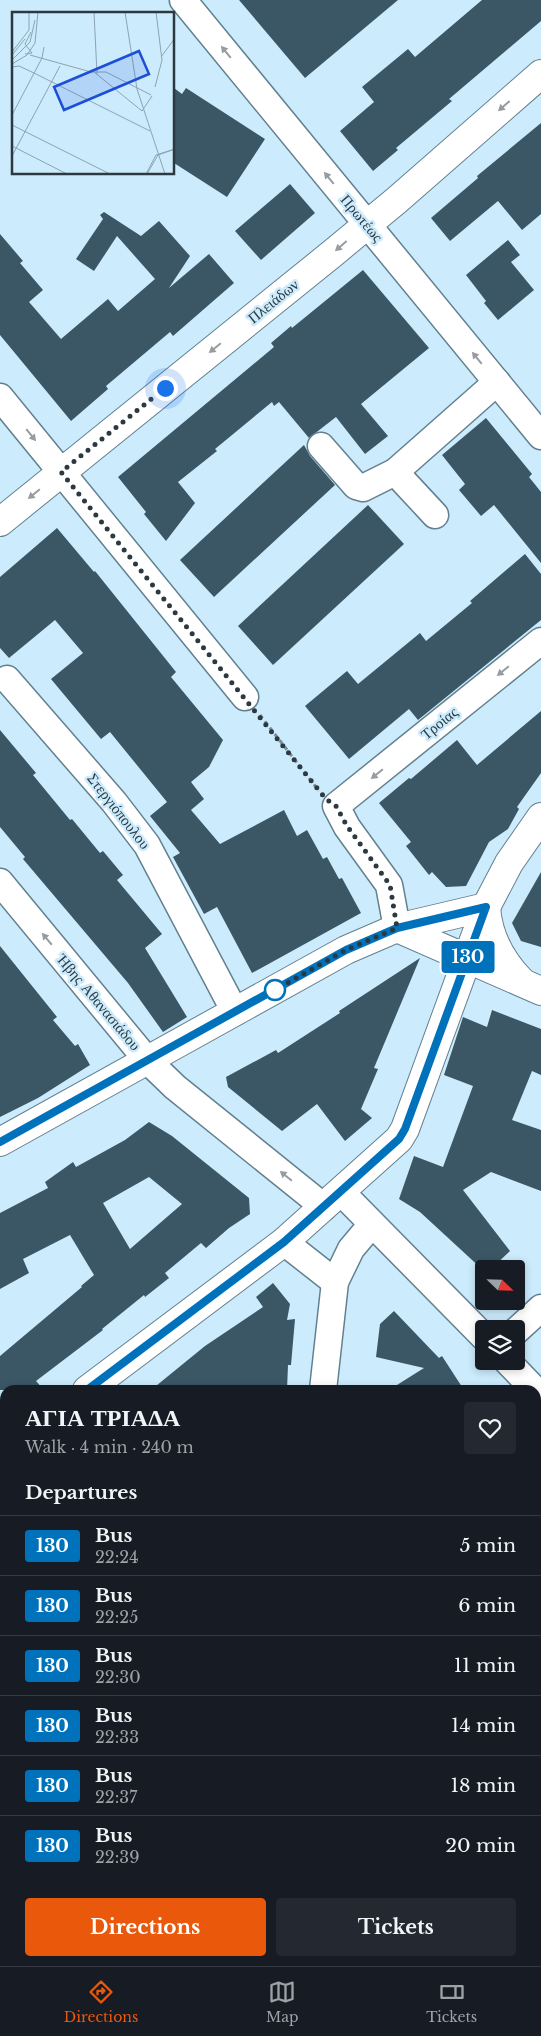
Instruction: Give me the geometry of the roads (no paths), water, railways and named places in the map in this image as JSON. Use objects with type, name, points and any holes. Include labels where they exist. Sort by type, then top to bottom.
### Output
[{"type":"street","name":"Πρωτέως","points":[[183,0],[541,436]]},
{"type":"street","name":"Πλειάδων","points":[[0,522],[333,253],[397,200],[541,74]]},
{"type":"street","points":[[321,446],[356,486],[363,488],[396,472],[497,382]]},
{"type":"street","points":[[0,397],[245,697]]},
{"type":"street","points":[[396,472],[434,515]]},
{"type":"street","name":"Τροίας","points":[[397,928],[390,885],[347,826],[336,806],[541,641]]},
{"type":"street","name":"Στεργιόπουλου","points":[[7,679],[114,802],[147,845],[235,1012]]},
{"type":"street","points":[[94,1385],[284,1242],[390,1149],[405,1129],[486,907],[509,863],[541,817]]},
{"type":"street","name":"Ήβης Αθανασιάδου","points":[[0,882],[147,1060],[175,1087],[332,1199],[372,1224],[475,1329]]},
{"type":"street","points":[[0,1142],[346,950],[397,928],[486,907]]},
{"type":"street","points":[[486,907],[490,930],[501,956],[511,971],[533,988]]},
{"type":"street","points":[[397,928],[533,988]]},
{"type":"street","points":[[324,1385],[335,1282],[351,1249],[372,1224]]},
{"type":"street","points":[[284,1242],[335,1282]]},
{"type":"street","points":[[525,1323],[541,1308]]},
{"type":"street","points":[[516,1370],[531,1385]]}]
